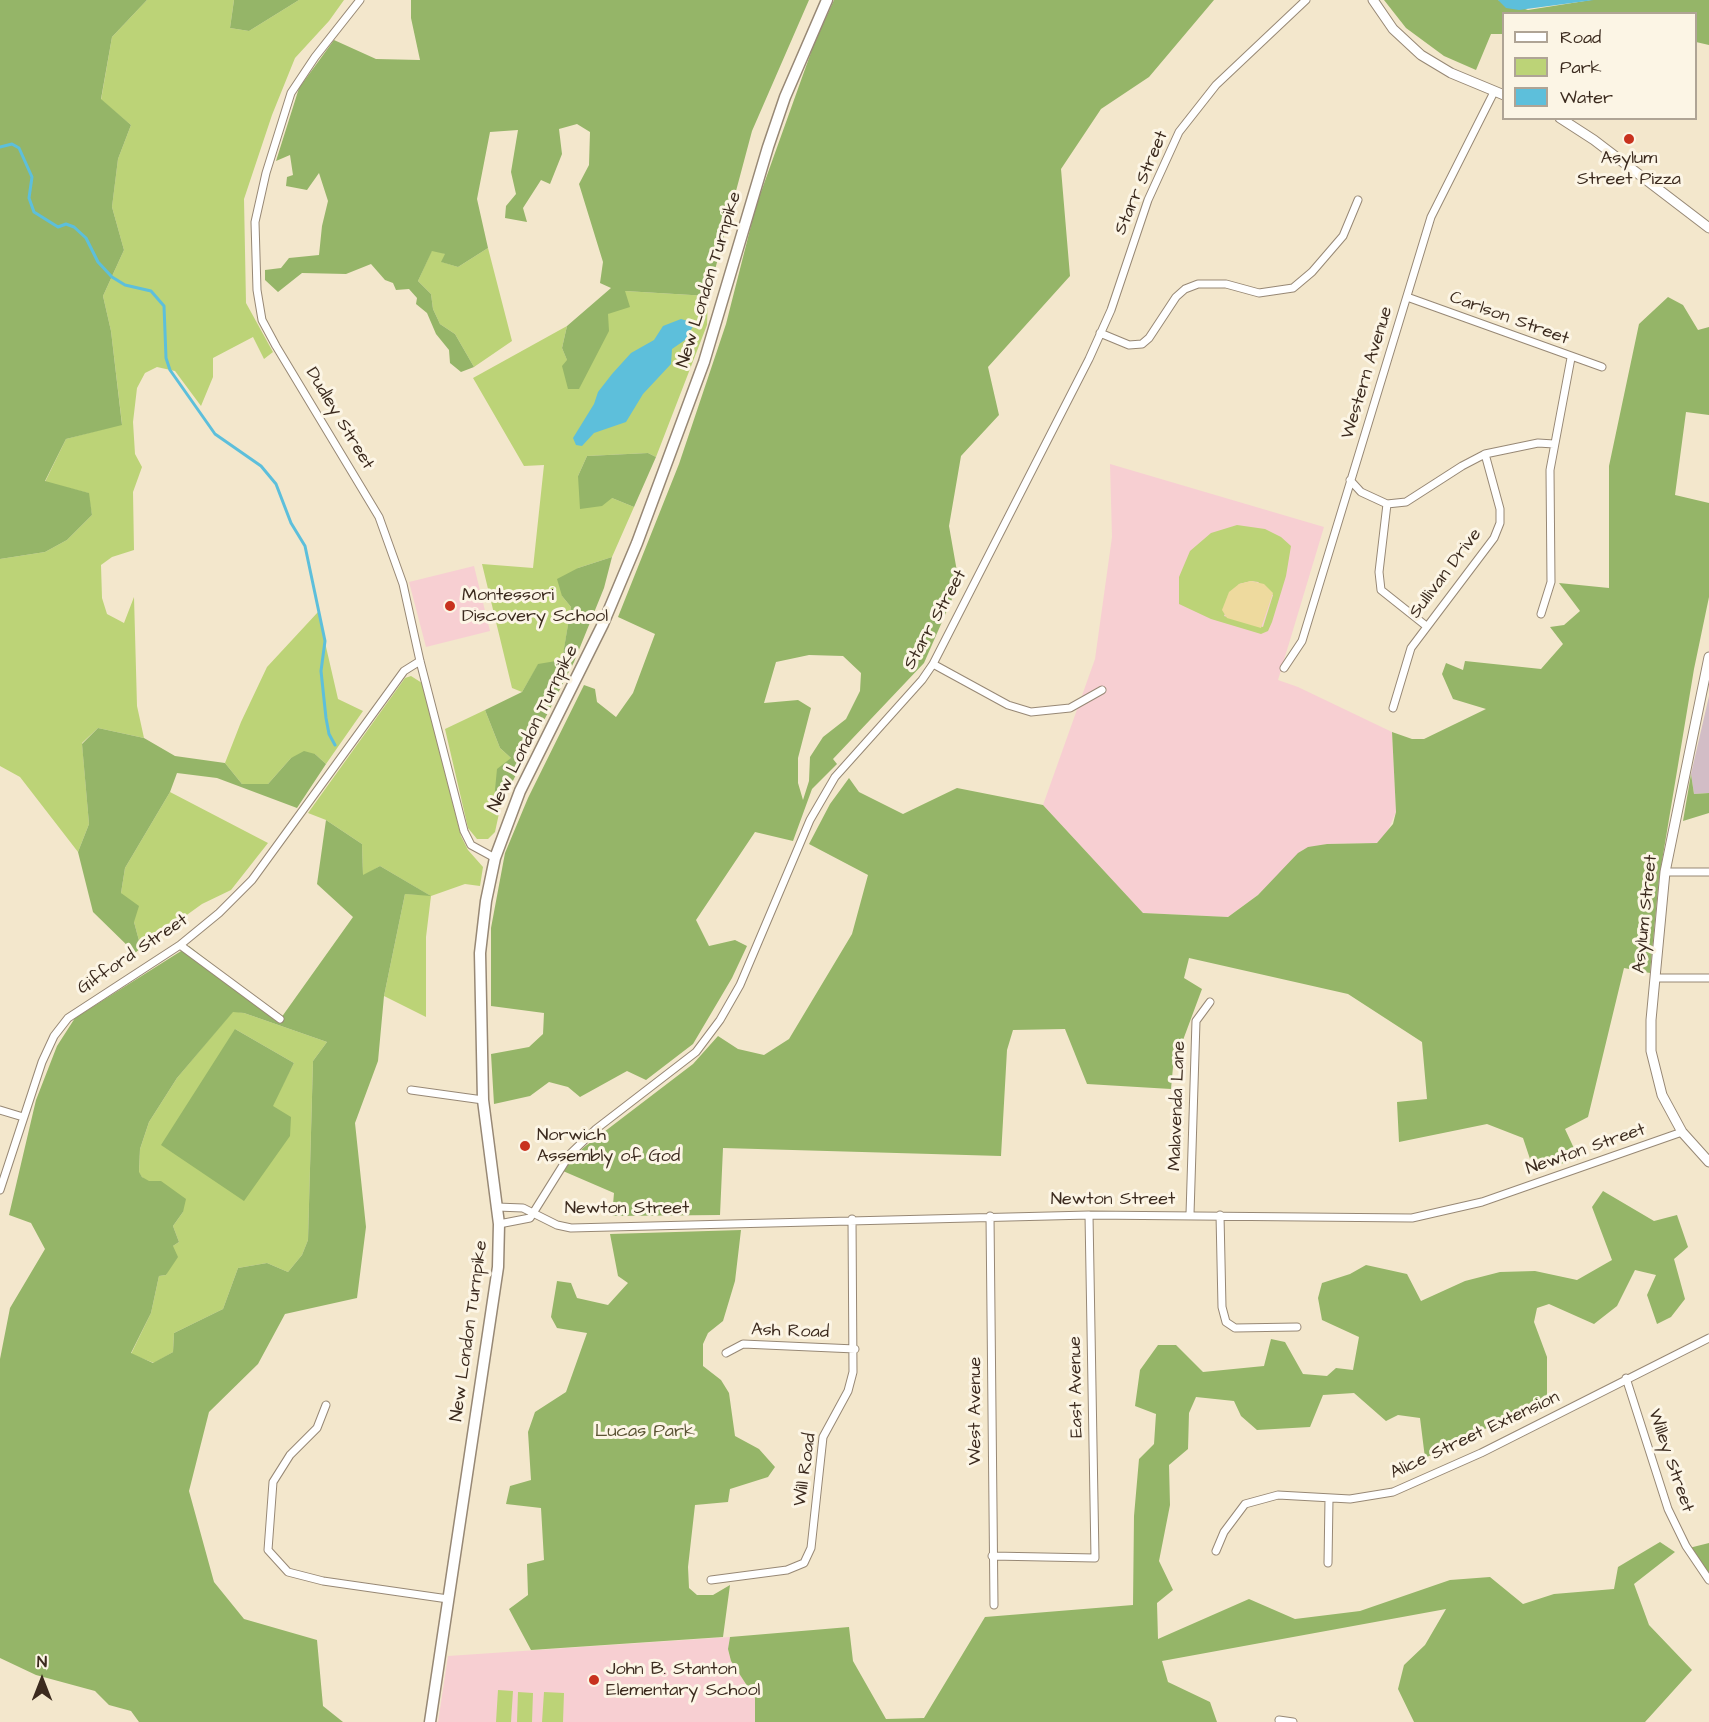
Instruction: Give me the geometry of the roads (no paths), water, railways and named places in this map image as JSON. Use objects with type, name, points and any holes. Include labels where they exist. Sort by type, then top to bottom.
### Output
[{"type":"main road","name":"New London Turnpike","points":[[430,1722],[498,1267],[499,1224],[483,1100],[480,953],[486,901],[495,858],[520,791],[603,624],[634,553],[704,362],[771,137],[827,0]]},
{"type":"street","name":"Dudley Street","points":[[360,0],[330,36],[291,93],[266,173],[255,222],[257,290],[262,320],[379,517],[403,584],[464,831],[471,845],[495,858]]},
{"type":"street","name":"Starr Street","points":[[534,1213],[570,1154],[596,1130],[696,1052],[720,1020],[740,985],[810,820],[835,777],[922,680],[933,664],[1100,333],[1148,200],[1179,132],[1216,85],[1306,0]]},
{"type":"street","points":[[1373,0],[1393,29],[1421,55],[1451,73],[1499,93]]},
{"type":"street","name":"Western Avenue","points":[[1284,668],[1302,641],[1431,217],[1499,93]]},
{"type":"street","points":[[1563,120],[1709,228]]},
{"type":"street","points":[[1100,333],[1129,345],[1142,344],[1149,338],[1180,293],[1198,285],[1226,285],[1259,293],[1293,288],[1312,272],[1343,236],[1358,200]]},
{"type":"street","name":"Carlson Street","points":[[1407,297],[1571,358],[1602,367]]},
{"type":"street","points":[[1541,614],[1551,582],[1550,470],[1571,358]]},
{"type":"street","points":[[1350,480],[1361,492],[1387,504],[1406,501],[1485,454],[1538,443],[1554,444]]},
{"type":"street","name":"Sullivan Drive","points":[[1393,708],[1410,648],[1425,625],[1494,538],[1500,523],[1500,509],[1485,454]]},
{"type":"street","points":[[1387,504],[1379,572],[1381,590],[1425,625]]},
{"type":"street","name":"Asylum Street","points":[[1709,657],[1665,872],[1651,1051],[1662,1095],[1682,1132],[1709,1162]]},
{"type":"street","name":"Gifford Street","points":[[0,1190],[42,1062],[54,1036],[69,1017],[180,945],[219,914],[252,880],[404,671],[420,660]]},
{"type":"street","points":[[933,664],[1008,705],[1031,712],[1070,708],[1102,690]]},
{"type":"street","points":[[1665,872],[1709,872]]},
{"type":"street","points":[[180,945],[280,1019]]},
{"type":"street","points":[[1655,978],[1709,978]]},
{"type":"street","name":"Malavenda Lane","points":[[1190,1214],[1196,1022],[1210,1002]]},
{"type":"street","points":[[411,1090],[483,1100]]},
{"type":"street","points":[[0,1110],[23,1117]]},
{"type":"street","name":"Newton Street","points":[[534,1213],[557,1225],[571,1228],[990,1216],[1190,1214],[1412,1218],[1482,1202],[1682,1132]]},
{"type":"street","points":[[497,1207],[520,1208],[534,1213],[526,1221],[499,1224]]},
{"type":"street","name":"East Avenue","points":[[992,1556],[1095,1558],[1089,1215]]},
{"type":"street","points":[[1220,1215],[1222,1307],[1226,1322],[1235,1328],[1296,1327]]},
{"type":"street","name":"West Avenue","points":[[990,1216],[994,1605]]},
{"type":"street","name":"Will Road","points":[[711,1580],[787,1570],[804,1563],[811,1548],[823,1437],[848,1391],[855,1349],[852,1219]]},
{"type":"street","name":"Alice Street Extension","points":[[1216,1551],[1230,1522],[1245,1503],[1278,1495],[1329,1499],[1372,1497],[1393,1492],[1480,1453],[1709,1338]]},
{"type":"street","name":"Ash Road","points":[[726,1353],[743,1344],[855,1349]]},
{"type":"street","name":"Willey Street","points":[[1626,1378],[1668,1509],[1686,1546],[1709,1580]]},
{"type":"street","points":[[326,1405],[317,1428],[290,1455],[273,1482],[268,1550],[288,1572],[323,1581],[448,1599]]},
{"type":"street","points":[[1328,1563],[1329,1499]]},
{"type":"street","points":[[1279,1720],[1293,1722]]},
{"type":"water","points":[[1498,0],[1594,0],[1519,10],[1506,8]]},
{"type":"water","points":[[681,319],[695,323],[685,340],[672,349],[671,364],[643,394],[626,422],[594,433],[582,446],[576,445],[573,438],[594,404],[598,392],[612,374],[631,353],[654,340],[663,326]]},
{"type":"waterway","points":[[0,147],[12,144],[19,148],[32,177],[29,198],[34,212],[58,227],[66,224],[74,227],[86,238],[98,262],[112,277],[125,285],[151,291],[164,306],[166,358],[170,370],[215,434],[261,466],[276,484],[291,523],[305,546],[325,641],[321,671],[329,734],[335,745]]},
{"type":"place","name":"Asylum Street Pizza","points":[[1629,139]]},
{"type":"place","name":"Montessori Discovery School","points":[[450,606]]},
{"type":"place","name":"Norwich Assembly of God","points":[[525,1146]]},
{"type":"place","name":"John B. Stanton Elementary School","points":[[594,1680]]},
{"type":"park label","name":"Lucas Park","points":[[645,1432]]}]
